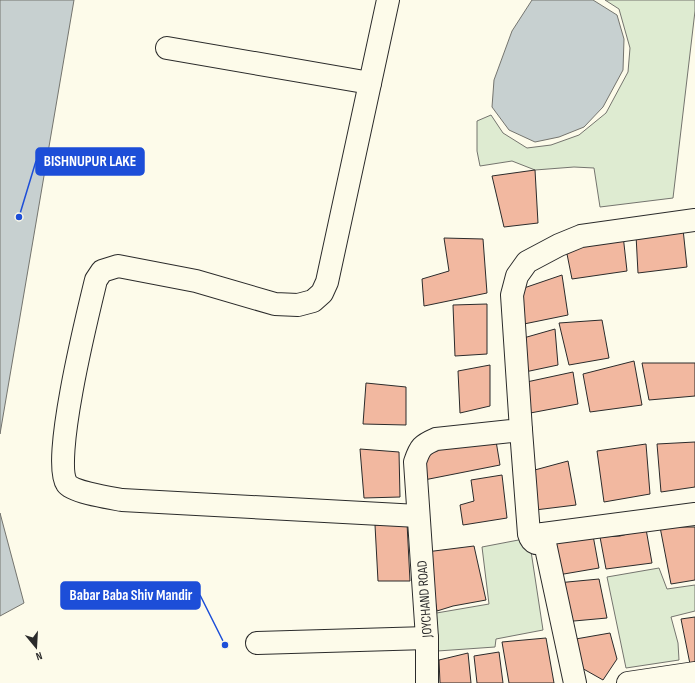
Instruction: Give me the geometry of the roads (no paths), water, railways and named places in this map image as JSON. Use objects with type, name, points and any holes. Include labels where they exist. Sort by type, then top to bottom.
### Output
[{"type":"street","points":[[388,0],[327,282],[322,293],[313,301],[298,305],[275,304],[196,281],[118,266],[102,271],[96,280],[76,365],[62,454],[63,473],[67,485],[76,491],[122,500],[418,516]]},
{"type":"street","points":[[167,48],[370,83]]},
{"type":"street","points":[[695,220],[581,236],[559,245],[527,262],[517,276],[512,295],[530,538],[539,538],[695,514]]},
{"type":"street","name":"JOYCHAND ROAD","points":[[427,683],[427,638],[415,462],[420,448],[436,439],[521,430]]},
{"type":"street","points":[[539,538],[575,683]]},
{"type":"street","points":[[257,643],[427,638]]},
{"type":"street","points":[[628,683],[695,673]]},
{"type":"place","name":"BISHNUPUR LAKE","points":[[19,217]]},
{"type":"place","name":"Babar Baba Shiv Mandir","points":[[225,645]]}]
